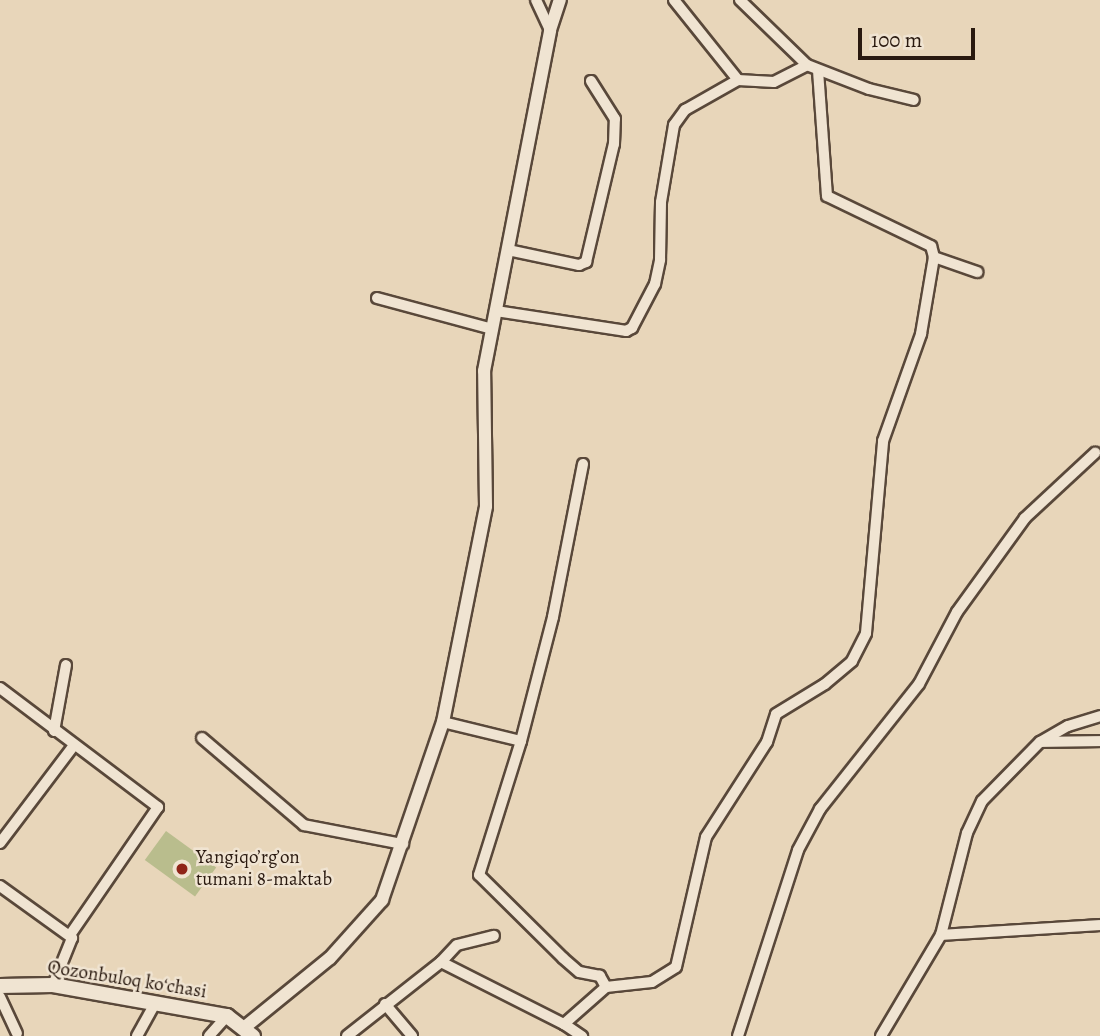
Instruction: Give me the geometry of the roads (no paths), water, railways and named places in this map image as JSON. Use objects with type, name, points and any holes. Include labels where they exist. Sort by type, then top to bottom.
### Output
[{"type":"main road","name":"Qozonbuloq koʻchasi","points":[[0,986],[53,985],[227,1016],[249,1032]]},
{"type":"street","points":[[536,0],[550,30]]},
{"type":"street","points":[[249,1032],[354,933],[387,891],[443,722],[486,506],[482,395],[550,30],[560,0]]},
{"type":"street","points":[[674,0],[738,80]]},
{"type":"street","points":[[744,1],[807,65],[914,100]]},
{"type":"street","points":[[496,311],[626,331],[632,328],[655,284],[660,260],[661,202],[674,125],[685,110],[738,80],[774,82],[807,65]]},
{"type":"street","points":[[564,1024],[606,986],[652,982],[676,967],[706,837],[767,742],[776,714],[825,684],[861,648],[870,606],[883,442],[921,334],[934,257],[931,246],[827,196],[818,70]]},
{"type":"street","points":[[508,250],[579,265],[586,262],[614,145],[615,119],[591,81]]},
{"type":"street","points":[[934,257],[977,272]]},
{"type":"street","points":[[377,298],[493,328]]},
{"type":"street","points":[[738,1036],[798,850],[820,809],[919,684],[957,612],[1025,519],[1096,453]]},
{"type":"street","points":[[583,464],[553,617],[521,740],[479,875],[579,972],[600,976],[606,986]]},
{"type":"street","points":[[54,731],[66,665]]},
{"type":"street","points":[[0,688],[158,807],[69,935]]},
{"type":"street","points":[[881,1036],[941,935],[967,833],[982,801],[1040,742],[1068,726],[1100,716]]},
{"type":"street","points":[[443,722],[521,740]]},
{"type":"street","points":[[202,737],[304,825],[403,844]]},
{"type":"street","points":[[1040,742],[1100,741]]},
{"type":"street","points":[[0,843],[74,746]]},
{"type":"street","points":[[0,886],[69,935],[73,942],[53,985]]},
{"type":"street","points":[[941,935],[1100,925]]},
{"type":"street","points":[[347,1036],[441,962],[457,945],[494,936]]},
{"type":"street","points":[[441,962],[564,1024],[582,1036]]},
{"type":"street","points":[[0,997],[16,1033]]},
{"type":"street","points":[[137,1036],[155,1004]]},
{"type":"street","points":[[385,1004],[412,1036]]},
{"type":"street","points":[[209,1036],[227,1016]]},
{"type":"place","name":"Yangiqo’rg’on tumani 8-maktab","points":[[182,869]]}]
